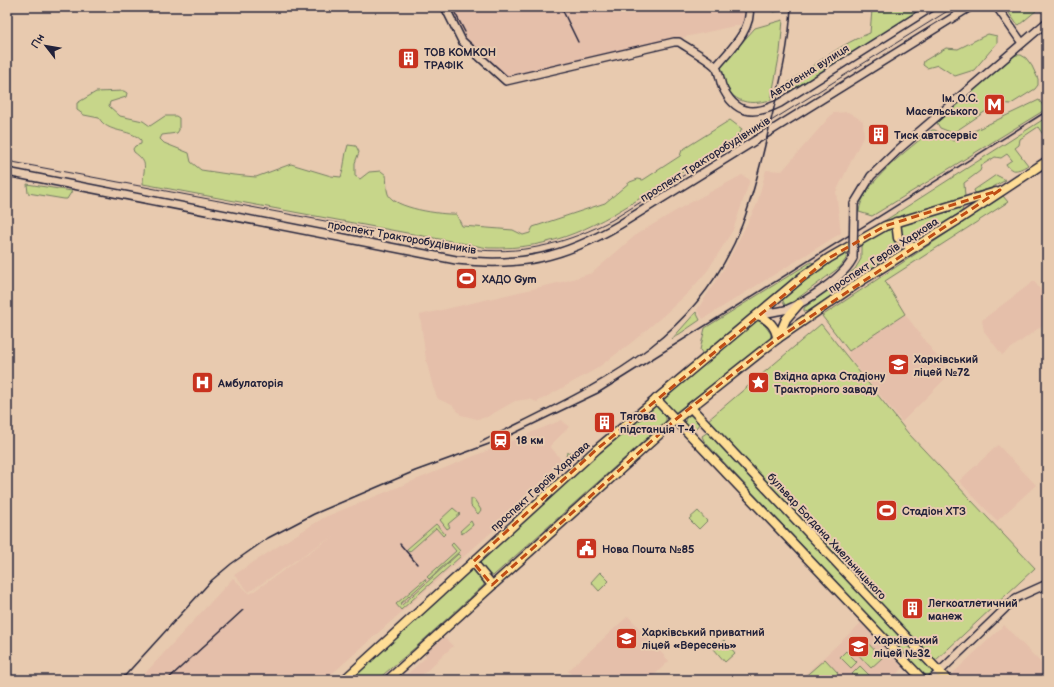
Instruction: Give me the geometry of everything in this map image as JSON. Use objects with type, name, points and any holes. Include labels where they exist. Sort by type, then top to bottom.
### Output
[{"type":"main road","points":[[445,7],[462,41],[506,81],[674,42],[679,42],[716,67],[741,34],[748,21],[749,7]]},
{"type":"main road","name":"Автоґенна вулиця","points":[[716,67],[726,93],[738,107],[749,112],[762,110],[780,103],[932,7]]},
{"type":"main road","name":"проспект Тракторобудівників","points":[[7,172],[456,260],[483,263],[512,262],[543,258],[577,247],[619,226],[970,7]]},
{"type":"main road","points":[[997,7],[1022,43]]},
{"type":"main road","points":[[777,339],[786,319],[799,304],[842,273],[853,258],[854,204],[867,182],[881,166],[1047,22]]},
{"type":"main road","name":"проспект Героїв Харкова","points":[[388,680],[492,584],[675,420],[777,339],[914,247],[958,220],[1000,190],[1047,161]]},
{"type":"main road","name":"проспект Героїв Харкова","points":[[344,680],[592,454],[757,315],[829,258],[869,233],[896,222],[1000,190]]},
{"type":"main road","points":[[957,202],[963,205],[965,209],[958,220]]},
{"type":"main road","points":[[896,222],[898,238],[905,244],[914,247]]},
{"type":"main road","points":[[757,315],[784,310],[799,304]]},
{"type":"main road","points":[[757,315],[766,318],[777,334],[777,339]]},
{"type":"main road","points":[[656,399],[923,680]]},
{"type":"main road","name":"бульвар Богдана Хмельницького","points":[[691,408],[947,680]]},
{"type":"main road","points":[[473,562],[492,584]]},
{"type":"main road","points":[[931,680],[1016,598],[1047,584]]},
{"type":"highlighted area","points":[[1000,190],[777,339],[675,420],[492,585],[473,562],[597,449],[829,258],[885,226]]},
{"type":"shaded area","points":[[449,7],[742,7],[745,16],[743,24],[507,77],[466,43]]},
{"type":"shaded area","points":[[848,112],[863,121],[864,135],[836,192],[841,233],[703,319],[697,310],[726,265],[757,204],[766,170],[782,171],[833,113]]},
{"type":"shaded area","points":[[742,175],[750,180],[733,230],[708,270],[688,293],[664,315],[631,343],[596,369],[537,402],[529,399],[515,401],[487,417],[477,419],[461,415],[452,405],[438,399],[433,387],[426,360],[420,315],[566,281],[592,273],[637,234],[684,206]]},
{"type":"shaded area","points":[[1034,281],[1047,299],[1047,322],[1002,355],[984,331],[982,320]]},
{"type":"shaded area","name":"Харківський ліцей №72","points":[[905,314],[950,374],[902,422],[848,356],[849,351]]},
{"type":"shaded area","points":[[562,420],[569,427],[550,446],[566,466],[325,680],[139,680],[233,578],[250,594],[324,542],[335,537],[323,542],[249,592],[234,575],[325,517]]},
{"type":"shaded area","points":[[998,445],[1036,485],[997,521],[959,481]]},
{"type":"shaded area","name":"Харківський приватний ліцей «Вересень»","points":[[628,616],[669,661],[649,680],[577,680],[568,671]]},
{"type":"shaded area","name":"Харківський ліцей №32","points":[[861,623],[903,668],[890,680],[799,680]]},
{"type":"shaded area","points":[[1004,625],[1047,669],[1047,680],[956,680],[951,675]]},
{"type":"shaded area","points":[[444,637],[453,646],[417,680],[401,680],[426,657],[425,654]]},
{"type":"green space","points":[[763,7],[786,7],[786,9],[774,12]]},
{"type":"green space","points":[[861,7],[926,7],[790,91],[789,82],[839,48],[870,33],[872,10]]},
{"type":"green space","points":[[1005,7],[1047,7],[1047,11],[1037,10],[1019,25]]},
{"type":"green space","points":[[783,20],[780,52],[771,100],[758,102],[741,101],[727,89],[720,67],[755,28]]},
{"type":"green space","points":[[988,34],[997,36],[997,43],[974,70],[955,76],[938,65],[927,68],[923,65],[924,61],[946,48],[958,49]]},
{"type":"green space","points":[[1015,55],[1021,55],[1026,58],[1032,66],[1038,79],[1038,85],[1035,89],[1011,104],[998,103],[953,133],[940,128],[937,123],[942,117]]},
{"type":"green space","points":[[124,91],[127,93],[126,97],[110,102],[109,106],[120,116],[143,121],[150,126],[165,116],[176,116],[179,118],[179,130],[177,133],[162,135],[160,139],[164,143],[189,153],[191,162],[201,170],[256,177],[291,164],[331,176],[341,177],[348,145],[356,146],[359,152],[355,163],[355,176],[360,179],[369,172],[381,171],[386,175],[388,194],[392,199],[399,203],[419,210],[456,214],[462,226],[513,230],[523,235],[530,233],[533,227],[605,203],[630,182],[638,179],[643,180],[680,156],[682,150],[730,120],[742,129],[738,137],[613,215],[594,225],[555,240],[535,245],[512,248],[488,248],[143,184],[144,163],[133,149],[135,146],[141,144],[141,140],[131,134],[113,129],[103,123],[99,118],[84,115],[77,110],[77,103],[96,92]]},
{"type":"green space","points":[[1039,100],[1044,107],[1043,111],[872,216],[859,212],[862,201],[877,178],[900,156],[932,130],[935,130],[953,141]]},
{"type":"green space","points":[[1047,117],[1047,133],[1044,136],[1038,127],[1020,139],[1019,145],[1015,148],[1028,165],[1019,170],[1013,170],[1006,164],[1012,160],[1007,154],[1001,158],[995,157],[982,165],[980,171],[964,183],[965,197],[878,225]]},
{"type":"green space","points":[[996,175],[1006,180],[991,188],[975,193],[974,190]]},
{"type":"green space","points":[[27,184],[72,191],[67,199],[64,199],[28,193]]},
{"type":"green space","points":[[1003,196],[1008,202],[885,281],[905,314],[849,351],[822,316]]},
{"type":"green space","points":[[961,206],[963,209],[961,212],[912,243],[902,239],[900,227],[901,223]]},
{"type":"green space","points":[[892,226],[894,239],[903,249],[807,312],[804,311],[804,308],[855,269],[861,259],[861,242]]},
{"type":"green space","points":[[847,250],[846,259],[840,267],[786,307],[781,297]]},
{"type":"green space","points":[[811,262],[814,263],[809,268],[703,354],[700,350],[705,328]]},
{"type":"green space","points":[[696,312],[700,320],[672,339]]},
{"type":"green space","points":[[756,319],[761,320],[771,334],[770,340],[676,412],[673,413],[661,402],[662,397]]},
{"type":"green space","name":"Стадіон ХТЗ","points":[[821,324],[908,433],[1035,568],[935,661],[707,421]]},
{"type":"green space","points":[[652,406],[656,406],[666,417],[666,421],[493,576],[490,575],[480,563],[481,559]]},
{"type":"green space","points":[[692,415],[697,417],[699,422],[697,427],[692,429],[687,427],[685,422],[687,417]]},
{"type":"green space","points":[[708,432],[930,667],[933,674],[926,676],[923,674],[704,441],[702,436]]},
{"type":"green space","points":[[582,446],[585,446],[585,449],[574,460],[566,457],[567,453],[577,451]]},
{"type":"green space","points":[[471,499],[474,499],[481,510],[478,514],[471,506]]},
{"type":"green space","points":[[453,508],[460,514],[448,524],[450,527],[447,529],[440,520]]},
{"type":"green space","points":[[698,511],[707,521],[699,529],[689,519]]},
{"type":"green space","points":[[471,521],[473,525],[462,534],[460,531]]},
{"type":"green space","points":[[436,524],[445,534],[443,536],[436,528],[409,552],[407,549]]},
{"type":"green space","points":[[453,543],[460,551],[429,579],[427,577],[456,551],[451,545]]},
{"type":"green space","points":[[458,554],[461,556],[401,610],[396,604],[425,579],[426,581],[400,604],[401,606]]},
{"type":"green space","points":[[470,568],[474,569],[484,581],[484,585],[377,680],[349,680]]},
{"type":"green space","points":[[600,572],[609,581],[599,591],[591,582]]},
{"type":"green space","points":[[862,637],[882,658],[871,668],[851,647]]},
{"type":"green space","points":[[724,640],[735,653],[725,662],[714,649]]},
{"type":"green space","points":[[846,651],[857,662],[851,668],[840,657]]},
{"type":"green space","points":[[825,659],[838,673],[830,680],[801,680]]},
{"type":"green space","points":[[860,666],[874,680],[858,680],[852,674]]},
{"type":"tram line","points":[[7,161],[479,250],[497,251],[531,248],[548,245],[580,235],[612,220],[954,7]]},
{"type":"railway","points":[[452,7],[465,32]]},
{"type":"railway","points":[[561,7],[578,42]]},
{"type":"railway","points":[[481,442],[561,402],[634,359],[667,333],[697,303],[722,267],[742,225],[750,203],[782,73],[788,40],[791,7]]},
{"type":"railway","points":[[121,680],[212,580],[231,564],[268,538],[314,514],[415,471],[500,440],[598,393],[1047,111]]},
{"type":"railway","points":[[400,544],[417,564]]},
{"type":"railway","points":[[167,680],[243,610]]},
{"type":"place","name":"ТОВ КОМКОН ТРАФІК","points":[[409,58]]},
{"type":"place","name":"Ім. О.С. Масельського","points":[[994,104]]},
{"type":"place","name":"Тиск автосервіс","points":[[879,135]]},
{"type":"place","name":"ХАДО Gym","points":[[466,279]]},
{"type":"place","name":"Харківський ліцей №72","points":[[899,365]]},
{"type":"place","name":"Вхідна арка Стадіону Тракторного заводу","points":[[758,382]]},
{"type":"place","name":"Амбулаторія","points":[[202,383]]},
{"type":"place","name":"Тягова підстанція Т-4","points":[[604,422]]},
{"type":"place","name":"18 км","points":[[500,440]]},
{"type":"place","name":"Стадіон ХТЗ","points":[[887,511]]},
{"type":"place","name":"Нова Пошта №85","points":[[587,549]]},
{"type":"place","name":"Легкоатлетичний манеж","points":[[913,609]]},
{"type":"place","name":"Харківський приватний ліцей «Вересень»","points":[[626,638]]},
{"type":"place","name":"Харківський ліцей №32","points":[[859,646]]}]
